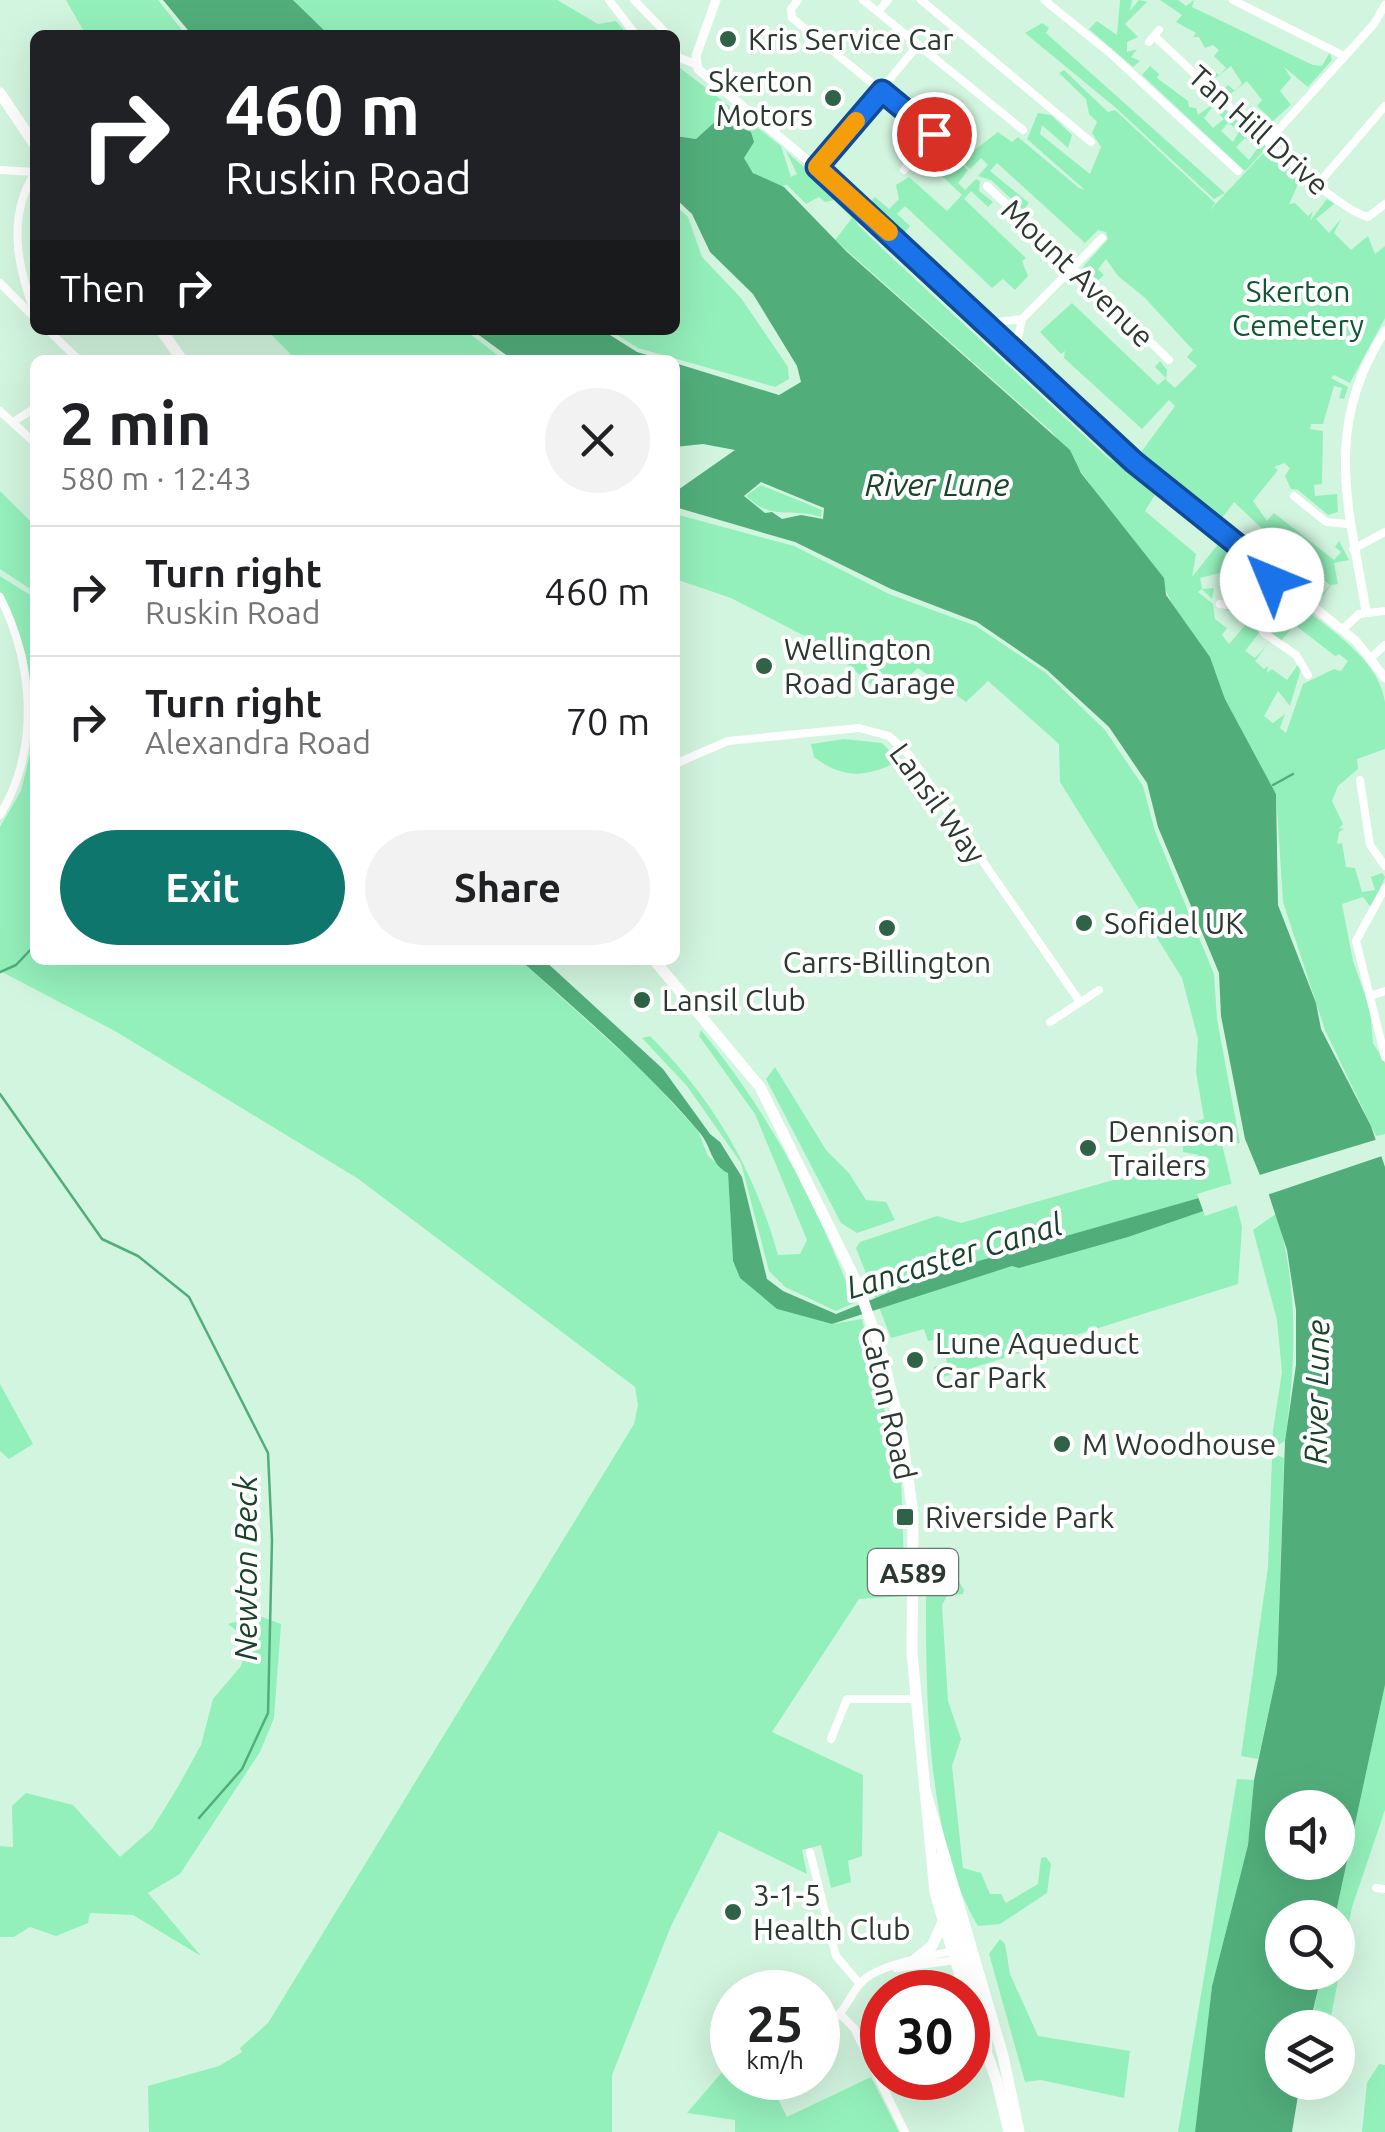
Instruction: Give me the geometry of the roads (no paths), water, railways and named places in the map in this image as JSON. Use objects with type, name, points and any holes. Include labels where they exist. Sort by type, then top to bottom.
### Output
[{"type":"main road","points":[[0,94],[30,137]]},
{"type":"main road","name":"Caton Road","points":[[658,965],[760,1087],[869,1312],[906,1454],[913,1519],[915,1699],[932,1876],[943,1922],[962,1953],[963,1970]]},
{"type":"main road","name":"Caton Road","points":[[925,1790],[943,1850],[940,1868],[962,1953],[1019,2132]]},
{"type":"main road","points":[[913,1961],[932,1946],[943,1922]]},
{"type":"main road","name":"A589","points":[[962,1953],[967,1970]]},
{"type":"main road","name":"Caton Road","points":[[990,2061],[1006,2094],[1009,2132]]},
{"type":"street","points":[[609,0],[632,30]]},
{"type":"street","points":[[634,0],[663,30]]},
{"type":"street","points":[[696,64],[716,0]]},
{"type":"street","points":[[863,0],[1023,130]]},
{"type":"street","points":[[878,12],[888,0]]},
{"type":"street","points":[[921,0],[1091,142]]},
{"type":"street","points":[[1044,0],[1111,54],[1238,171]]},
{"type":"street","points":[[1233,0],[1344,56]]},
{"type":"street","points":[[795,1],[792,18],[963,157]]},
{"type":"street","points":[[1268,140],[1385,5]]},
{"type":"street","name":"Tan Hill Drive","points":[[1154,36],[1318,184],[1368,217],[1385,204]]},
{"type":"street","points":[[817,167],[918,45]]},
{"type":"street","points":[[680,58],[696,64],[817,167],[1016,348],[1134,462],[1343,629],[1372,657],[1385,678]]},
{"type":"street","points":[[1318,184],[1385,106]]},
{"type":"street","points":[[904,170],[934,134]]},
{"type":"street","points":[[1217,168],[1225,159]]},
{"type":"street","points":[[0,170],[30,173]]},
{"type":"street","points":[[30,185],[22,203],[18,269],[30,302]]},
{"type":"street","name":"Mount Avenue","points":[[987,186],[1169,360]]},
{"type":"street","points":[[1016,348],[1022,318],[1102,238]]},
{"type":"street","points":[[18,269],[0,282],[30,311]]},
{"type":"street","points":[[989,323],[1022,318]]},
{"type":"street","points":[[1366,612],[1348,524],[1344,468],[1349,415],[1362,372],[1385,331]]},
{"type":"street","points":[[53,335],[74,355]]},
{"type":"street","points":[[0,411],[30,438]]},
{"type":"street","points":[[13,422],[30,411]]},
{"type":"street","points":[[1294,496],[1326,522],[1348,524]]},
{"type":"street","points":[[1353,548],[1385,532]]},
{"type":"street","points":[[1250,608],[1275,575]]},
{"type":"street","points":[[0,597],[18,642],[29,710],[17,781],[0,815]]},
{"type":"street","points":[[1220,604],[1250,608]]},
{"type":"street","points":[[1250,608],[1265,634],[1301,659],[1308,675]]},
{"type":"street","points":[[1343,629],[1366,612],[1385,611]]},
{"type":"street","points":[[1372,657],[1385,645]]},
{"type":"street","name":"Lansil Way","points":[[680,762],[728,741],[859,728],[889,736],[910,756],[1080,1002]]},
{"type":"street","points":[[1360,780],[1370,845],[1385,866]]},
{"type":"street","points":[[1385,888],[1356,942],[1385,1057]]},
{"type":"street","points":[[1050,1022],[1099,990]]},
{"type":"street","points":[[1370,996],[1385,992]]},
{"type":"street","points":[[831,1739],[847,1698],[915,1699]]},
{"type":"street","points":[[810,1852],[836,1956],[860,1984],[841,2014],[854,2028],[905,2132]]},
{"type":"street","points":[[888,1970],[913,1961],[962,1953]]},
{"type":"street","points":[[892,1968],[908,1970],[962,1953]]},
{"type":"water","points":[[163,0],[293,0],[324,30],[188,30]]},
{"type":"water","name":"River Lune","points":[[718,119],[751,132],[754,142],[744,158],[753,173],[784,187],[847,252],[1070,450],[1081,473],[1164,578],[1166,595],[1210,657],[1225,699],[1276,794],[1278,905],[1316,1003],[1321,1029],[1371,1126],[1385,1167],[1385,1685],[1355,1824],[1355,1790],[1265,1790],[1265,1880],[1343,1880],[1339,1900],[1265,1900],[1265,1990],[1318,1990],[1313,2010],[1265,2010],[1265,2100],[1297,2100],[1292,2132],[1195,2132],[1212,1986],[1248,1845],[1254,1780],[1277,1673],[1285,1441],[1296,1365],[1296,1310],[1287,1250],[1267,1189],[1128,1237],[1019,1268],[1012,1266],[832,1324],[777,1309],[740,1278],[733,1261],[728,1173],[715,1161],[700,1133],[636,1065],[526,965],[549,965],[663,1069],[742,1177],[767,1279],[783,1291],[836,1314],[940,1272],[1262,1180],[1245,1139],[1221,1016],[1219,973],[1158,827],[1147,783],[1109,727],[1047,670],[977,622],[891,589],[795,542],[680,508],[680,488],[735,450],[703,444],[680,446],[680,365],[779,395],[801,382],[797,366],[753,294],[710,252],[692,214],[680,203],[680,137],[696,139]],"holes":[[[761,482],[824,508],[823,519],[801,515],[782,519],[772,512],[765,513],[744,496]]]},
{"type":"water","points":[[479,335],[610,335],[647,355],[506,355]]},
{"type":"waterway","points":[[1273,785],[1293,774]]},
{"type":"waterway","name":"Newton Beck","points":[[0,972],[16,965],[30,950]]},
{"type":"waterway","name":"Newton Beck","points":[[0,1094],[102,1239],[138,1256],[189,1297],[268,1453],[272,1540],[268,1713],[242,1769],[199,1818]]},
{"type":"place","name":"Kris Service Car","points":[[728,39]]},
{"type":"place","name":"Skerton Motors","points":[[833,98]]},
{"type":"place","name":"Wellington Road Garage","points":[[764,666]]},
{"type":"place","name":"Sofidel UK","points":[[1084,923]]},
{"type":"place","name":"Carrs-Billington","points":[[887,928]]},
{"type":"place","name":"Lansil Club","points":[[642,1000]]},
{"type":"place","name":"Dennison Trailers","points":[[1088,1148]]},
{"type":"place","name":"Lune Aqueduct Car Park","points":[[915,1360]]},
{"type":"place","name":"M Woodhouse","points":[[1062,1444]]},
{"type":"place","name":"Riverside Park","points":[[905,1517]]},
{"type":"place","name":"3-1-5 Health Club","points":[[733,1912]]},
{"type":"park label","name":"Skerton Cemetery","points":[[1298,308]]},
{"type":"water label","name":"Lancaster Canal","points":[[954,1255]]}]
